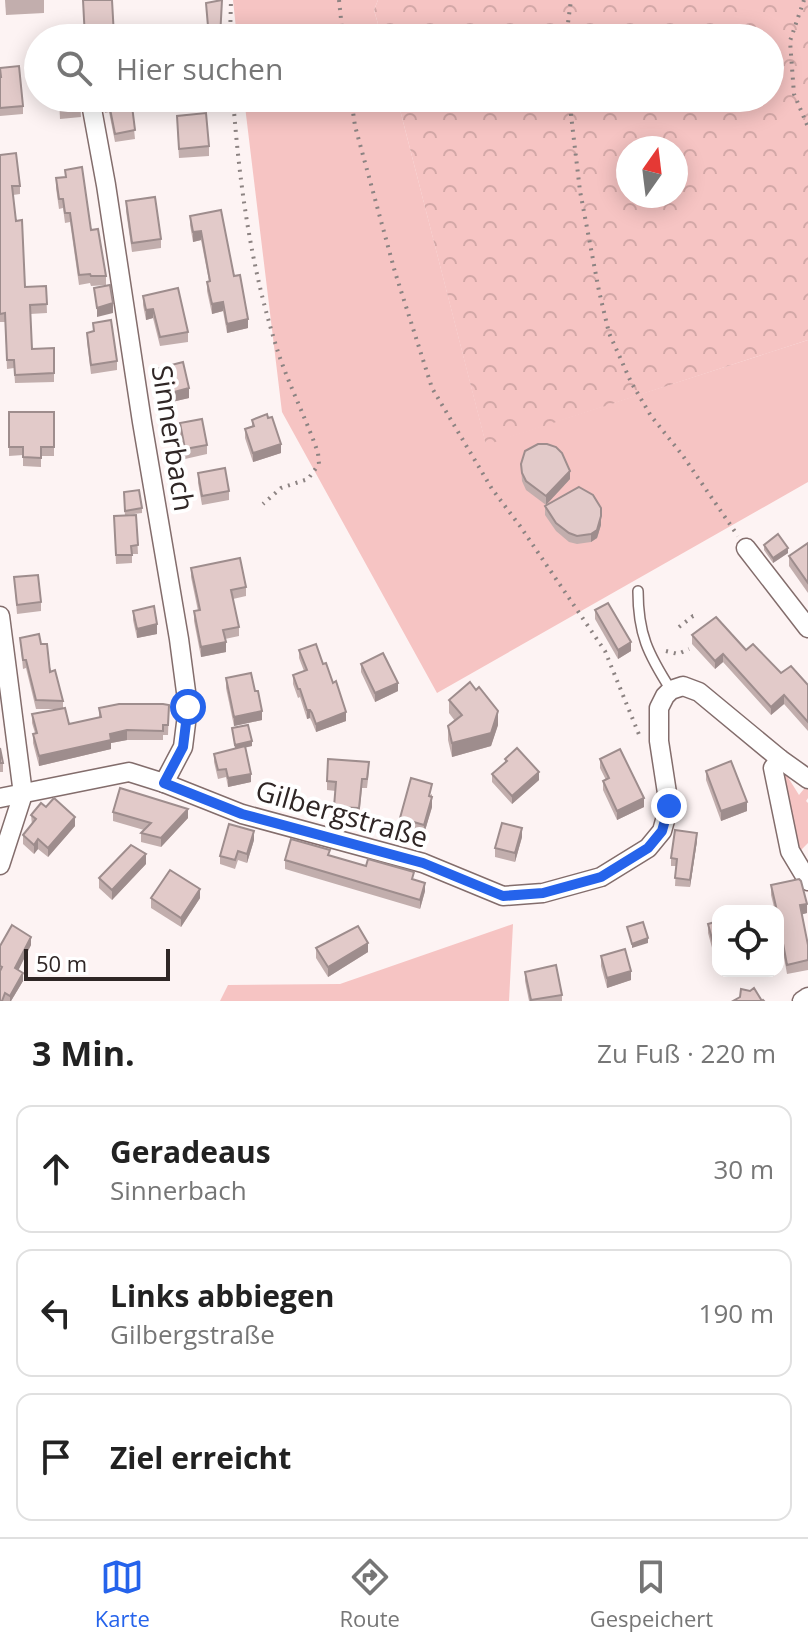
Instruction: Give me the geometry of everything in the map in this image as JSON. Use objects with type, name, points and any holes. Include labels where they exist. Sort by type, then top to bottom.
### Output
[{"type":"street","name":"Sinnerbach","points":[[93,112],[188,707],[183,747],[164,783]]},
{"type":"street","points":[[746,548],[808,628]]},
{"type":"street","points":[[0,616],[23,794],[0,865]]},
{"type":"street","points":[[671,690],[683,686],[699,692],[808,779]]},
{"type":"street","name":"Gilbergstraße","points":[[0,798],[129,772],[242,814],[423,863],[503,896],[543,893],[601,877],[648,848],[662,831],[669,806],[659,741],[659,708],[671,690]]},
{"type":"street","points":[[780,759],[773,768],[790,851],[808,881]]},
{"type":"street","points":[[802,1001],[808,997]]},
{"type":"lane","points":[[638,591],[639,619],[648,650],[671,690]]},
{"type":"path","points":[[230,24],[231,0]]},
{"type":"path","points":[[339,0],[342,24]]},
{"type":"path","points":[[568,24],[571,0]]},
{"type":"path","points":[[804,0],[790,41],[794,94],[808,127]]},
{"type":"path","points":[[234,112],[242,195],[257,276],[275,342],[312,435],[319,464],[308,479],[281,488],[263,504]]},
{"type":"path","points":[[353,112],[395,272],[432,388],[492,489],[605,651],[640,739]]},
{"type":"path","points":[[571,112],[580,191],[609,333],[631,382],[651,416],[683,456],[746,548]]},
{"type":"path","points":[[679,627],[687,619],[699,615]]},
{"type":"path","points":[[648,650],[678,654],[689,649]]},
{"type":"green space","points":[[233,0],[378,0],[374,10],[378,24],[236,24]]},
{"type":"green space","points":[[378,0],[808,0],[808,340],[486,445],[401,112],[784,112],[784,24],[378,24],[374,10]]},
{"type":"green space","points":[[246,112],[401,112],[486,444],[808,340],[808,482],[437,693],[282,412]]},
{"type":"green space","points":[[784,771],[799,795],[808,784],[808,843],[796,855],[779,779]]},
{"type":"green space","points":[[513,924],[509,1001],[220,1001],[228,985],[340,984]]},
{"type":"building","points":[[83,0],[112,0],[113,24],[84,24]]},
{"type":"building","points":[[222,0],[221,24],[208,24],[206,3]]},
{"type":"building","points":[[19,66],[23,106],[0,108],[0,68]]},
{"type":"building","points":[[111,112],[133,112],[135,130],[115,134]]},
{"type":"building","points":[[206,113],[209,146],[179,149],[177,116]]},
{"type":"building","points":[[16,153],[20,186],[12,186],[16,221],[22,220],[25,287],[46,286],[47,304],[30,305],[32,349],[54,348],[54,373],[15,375],[14,360],[7,360],[5,313],[0,314],[0,155]]},
{"type":"building","points":[[82,167],[91,230],[98,229],[106,276],[79,275],[70,213],[65,213],[63,199],[59,199],[56,178],[66,177],[65,170]]},
{"type":"building","points":[[155,197],[161,239],[132,243],[126,201]]},
{"type":"building","points":[[221,210],[234,276],[240,275],[248,319],[227,324],[223,302],[212,304],[201,231],[193,232],[190,216]]},
{"type":"building","points":[[110,285],[113,303],[97,308],[94,288]]},
{"type":"building","points":[[178,288],[188,332],[160,337],[153,309],[146,310],[143,296]]},
{"type":"building","points":[[111,320],[117,361],[91,365],[87,333],[94,331],[93,323]]},
{"type":"building","points":[[183,362],[189,388],[163,395],[156,369]]},
{"type":"building","points":[[9,412],[54,412],[54,447],[41,447],[41,458],[23,457],[23,447],[9,447]]},
{"type":"building","points":[[267,414],[268,418],[272,417],[281,444],[253,453],[245,429],[254,426],[252,420]]},
{"type":"building","points":[[202,419],[207,445],[185,449],[180,423]]},
{"type":"building","points":[[538,444],[556,447],[570,471],[546,496],[526,481],[522,473],[525,451]]},
{"type":"building","points":[[225,468],[229,491],[202,496],[198,473]]},
{"type":"building","points":[[579,487],[593,495],[601,508],[601,516],[597,530],[577,536],[556,523],[545,506]]},
{"type":"building","points":[[139,490],[142,508],[125,511],[124,492]]},
{"type":"building","points":[[136,515],[138,545],[131,546],[132,555],[116,555],[114,516]]},
{"type":"building","points":[[778,534],[788,548],[773,558],[764,545]]},
{"type":"building","points":[[808,543],[808,583],[789,556]]},
{"type":"building","points":[[240,558],[246,587],[231,590],[239,627],[223,630],[226,642],[201,647],[194,611],[200,610],[191,568]]},
{"type":"building","points":[[38,575],[41,602],[17,605],[14,577]]},
{"type":"building","points":[[608,603],[631,642],[618,650],[595,610]]},
{"type":"building","points":[[154,606],[157,624],[137,629],[133,611]]},
{"type":"building","points":[[716,617],[746,650],[753,644],[781,673],[791,666],[808,685],[808,722],[784,695],[771,707],[723,654],[715,661],[692,635]]},
{"type":"building","points":[[39,634],[41,644],[47,644],[50,672],[55,670],[63,701],[36,700],[26,660],[23,660],[20,638]]},
{"type":"building","points":[[316,644],[333,683],[336,681],[346,712],[316,724],[293,675],[307,670],[299,650]]},
{"type":"building","points":[[383,653],[398,683],[375,693],[361,664]]},
{"type":"building","points":[[251,673],[262,711],[234,717],[226,678]]},
{"type":"building","points":[[470,682],[476,690],[479,687],[498,711],[491,733],[452,743],[448,726],[462,715],[449,700]]},
{"type":"building","points":[[119,704],[169,705],[168,725],[163,725],[163,731],[127,730],[110,734],[111,740],[39,756],[32,714],[65,708],[69,724],[101,717],[99,708]]},
{"type":"building","points":[[248,725],[252,741],[235,745],[232,728]]},
{"type":"building","points":[[245,746],[251,774],[228,778],[226,769],[218,770],[214,754]]},
{"type":"building","points":[[517,748],[539,772],[512,796],[492,774]]},
{"type":"building","points":[[620,749],[644,798],[617,811],[603,781],[609,778],[600,759]]},
{"type":"building","points":[[328,759],[369,762],[367,779],[362,779],[359,808],[334,807],[336,782],[327,781]]},
{"type":"building","points":[[731,761],[747,802],[721,811],[706,771]]},
{"type":"building","points":[[411,778],[432,784],[429,796],[432,797],[424,825],[400,818]]},
{"type":"building","points":[[120,788],[188,809],[161,838],[141,833],[151,823],[113,812]]},
{"type":"building","points":[[54,798],[75,817],[48,848],[38,839],[34,845],[23,835],[36,819],[31,815],[41,803],[46,807]]},
{"type":"building","points":[[502,823],[522,828],[515,853],[495,848]]},
{"type":"building","points":[[229,824],[254,831],[247,854],[238,851],[235,860],[220,856]]},
{"type":"building","points":[[675,830],[697,833],[690,880],[675,878],[677,859],[671,858]]},
{"type":"building","points":[[291,839],[330,850],[328,855],[366,866],[368,859],[414,872],[412,879],[425,883],[420,900],[285,860]]},
{"type":"building","points":[[131,845],[146,854],[112,890],[99,878]]},
{"type":"building","points":[[170,870],[200,889],[181,918],[151,898]]},
{"type":"building","points":[[801,881],[807,904],[800,905],[808,960],[787,965],[784,905],[776,905],[771,885]]},
{"type":"building","points":[[643,922],[648,938],[632,944],[627,927]]},
{"type":"building","points":[[12,925],[31,937],[15,968],[23,973],[10,996],[5,993],[0,1001],[0,946]]},
{"type":"building","points":[[358,926],[368,943],[328,967],[316,948]]},
{"type":"building","points":[[625,949],[631,971],[607,978],[601,956]]},
{"type":"building","points":[[556,965],[562,995],[531,1000],[525,972]]},
{"type":"building","points":[[754,988],[762,1001],[733,1001],[740,997],[741,989],[750,991]]},
{"type":"route","points":[[188,707],[183,747],[164,783],[242,814],[423,863],[503,896],[543,893],[601,877],[648,848],[662,831],[669,806]]}]
